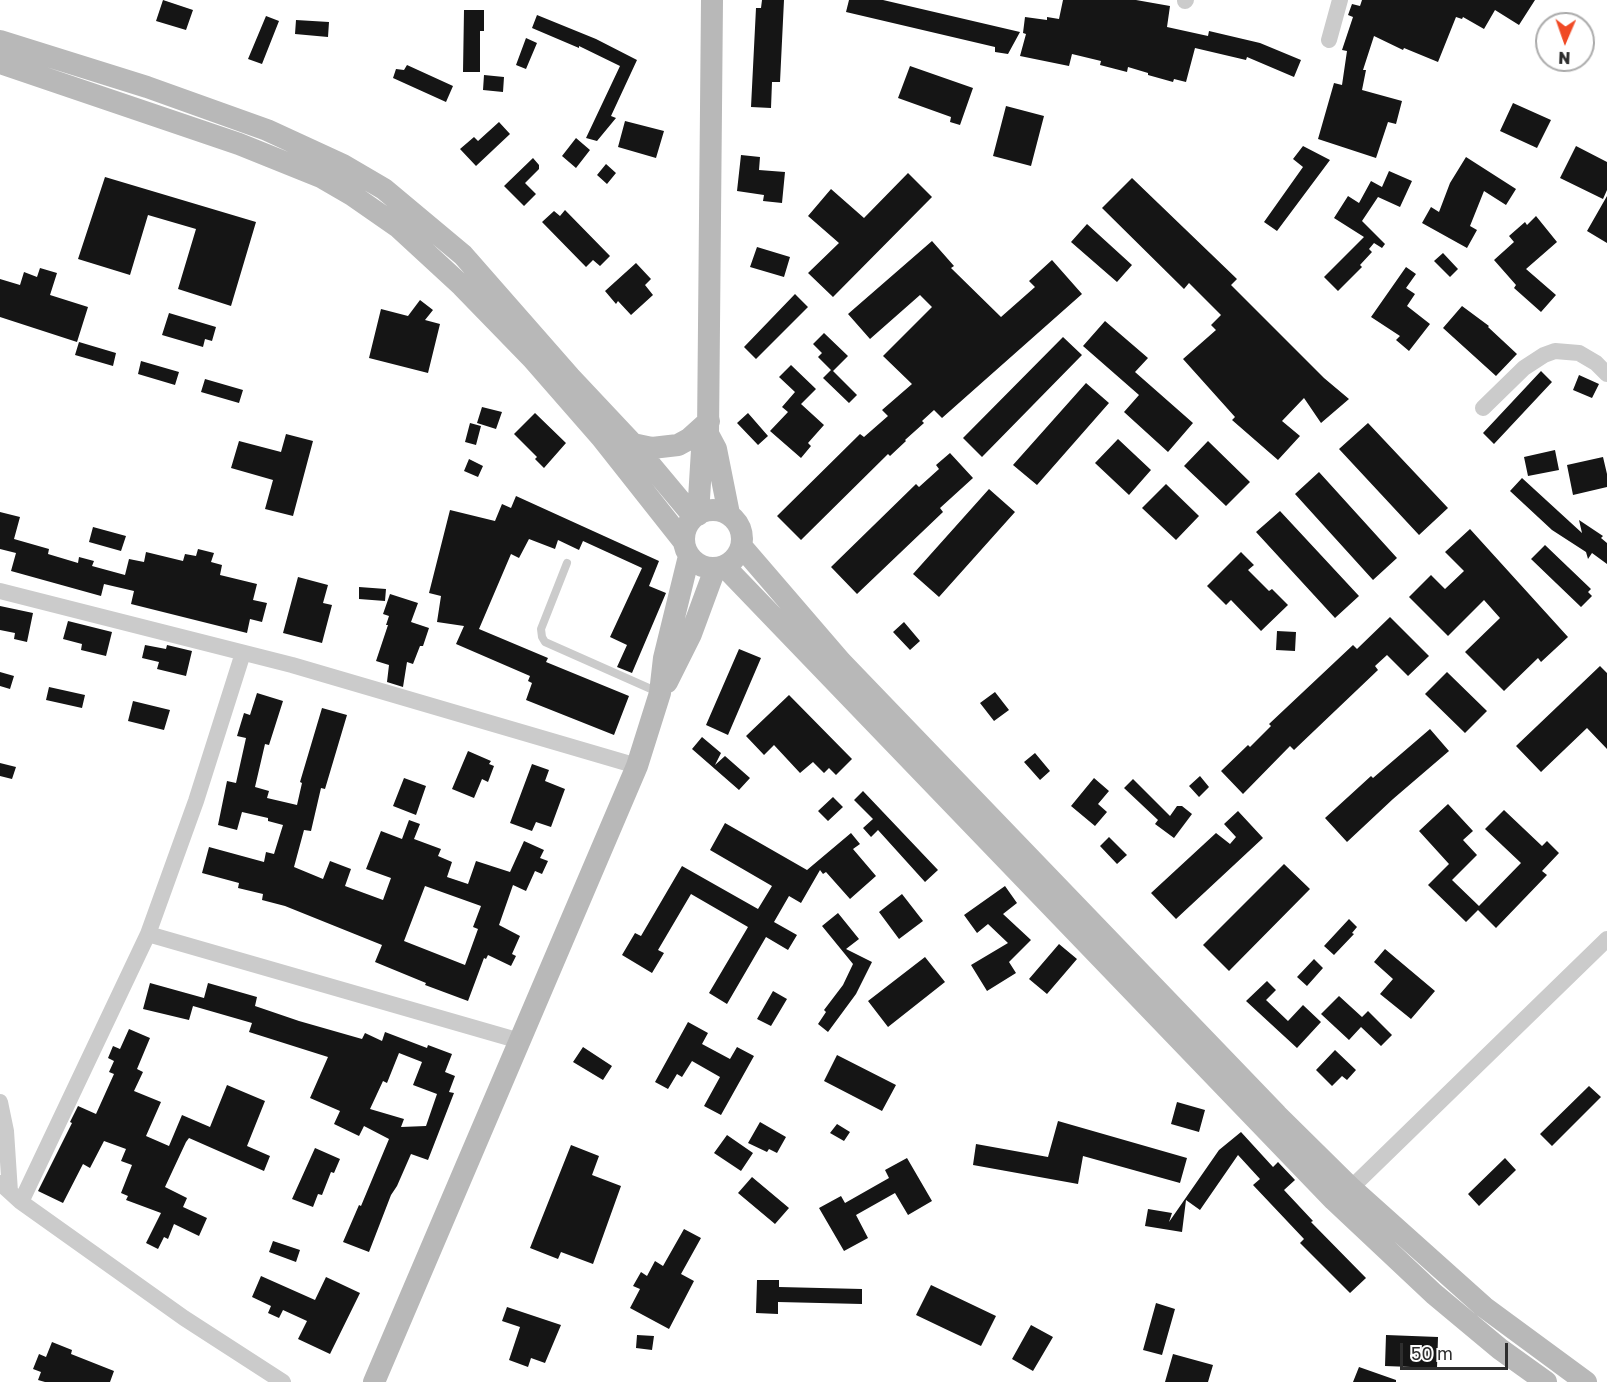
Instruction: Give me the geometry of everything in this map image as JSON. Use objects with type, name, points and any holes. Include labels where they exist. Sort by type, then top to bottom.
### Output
[{"type":"street","points":[[696,516],[702,450],[708,427],[712,0]]},
{"type":"street","points":[[1329,40],[1340,0]]},
{"type":"street","points":[[0,41],[147,87],[267,130],[343,165],[384,189],[463,255],[696,516]]},
{"type":"street","points":[[0,63],[239,144],[321,177],[399,227],[462,286],[532,358],[601,438],[698,564],[720,568],[1334,1200],[1434,1294],[1492,1342],[1546,1382]]},
{"type":"street","points":[[1483,408],[1524,368],[1555,351],[1579,353],[1596,363],[1607,374]]},
{"type":"street","points":[[633,444],[652,448],[678,445],[708,427]]},
{"type":"street","points":[[708,427],[716,449],[729,514]]},
{"type":"street","points":[[374,1382],[637,766],[660,693],[664,658],[687,549],[685,533],[688,524],[696,516],[713,510],[729,514],[741,529],[742,546],[736,558],[720,568],[678,663],[660,693]]},
{"type":"street","points":[[742,546],[841,662],[1277,1115],[1351,1188],[1484,1307],[1586,1382]]},
{"type":"street","points":[[0,591],[243,653],[433,705],[637,766]]},
{"type":"street","points":[[10,1192],[147,934],[196,801],[243,653]]},
{"type":"street","points":[[147,934],[519,1041]]},
{"type":"street","points":[[1351,1188],[1607,939]]},
{"type":"street","points":[[0,1102],[6,1131],[10,1192]]},
{"type":"street","points":[[10,1192],[184,1318],[283,1382]]},
{"type":"lane","points":[[567,563],[541,629],[545,642],[660,693]]},
{"type":"building","points":[[163,0],[193,10],[186,30],[156,21]]},
{"type":"building","points":[[762,0],[784,0],[780,82],[772,82],[771,108],[751,107],[756,8],[761,8]]},
{"type":"building","points":[[849,0],[883,0],[1020,32],[1008,54],[995,52],[995,47],[846,12]]},
{"type":"building","points":[[1063,0],[1136,0],[1170,6],[1167,27],[1208,36],[1209,31],[1260,43],[1301,60],[1294,77],[1247,57],[1246,60],[1195,48],[1186,82],[1174,79],[1173,82],[1128,67],[1127,72],[1100,65],[1101,61],[1072,54],[1069,66],[1020,56],[1026,34],[1023,33],[1025,17],[1059,19]]},
{"type":"building","points":[[1362,0],[1535,0],[1519,25],[1495,10],[1484,29],[1463,17],[1462,19],[1456,17],[1438,62],[1404,48],[1403,50],[1374,36],[1363,70],[1366,70],[1362,90],[1402,101],[1396,124],[1388,122],[1376,158],[1318,139],[1334,83],[1342,85],[1347,51],[1342,50],[1353,17],[1348,15],[1352,4],[1360,6]]},
{"type":"building","points":[[464,10],[484,10],[484,31],[480,31],[480,72],[463,72]]},
{"type":"building","points":[[537,15],[596,39],[637,60],[611,116],[616,118],[597,141],[586,138],[620,66],[579,46],[579,48],[532,28]]},
{"type":"building","points":[[266,16],[279,21],[262,64],[248,59]]},
{"type":"building","points":[[296,20],[329,22],[328,37],[295,34]]},
{"type":"building","points":[[526,38],[537,43],[526,69],[516,65]]},
{"type":"building","points":[[407,65],[453,86],[446,102],[393,78],[396,69],[404,70]]},
{"type":"building","points":[[910,66],[973,88],[960,125],[950,122],[951,117],[898,98]]},
{"type":"building","points":[[484,75],[504,77],[503,92],[483,90]]},
{"type":"building","points":[[1513,103],[1551,120],[1537,148],[1500,131]]},
{"type":"building","points":[[1006,106],[1044,116],[1031,166],[993,156]]},
{"type":"building","points":[[625,121],[664,131],[656,158],[618,147]]},
{"type":"building","points":[[499,122],[510,134],[476,166],[460,149],[474,137],[478,141]]},
{"type":"building","points":[[576,138],[590,150],[576,168],[562,156]]},
{"type":"building","points":[[1303,146],[1330,160],[1277,231],[1264,222],[1303,167],[1293,159]]},
{"type":"building","points":[[1576,146],[1607,162],[1607,190],[1603,199],[1560,178]]},
{"type":"building","points":[[741,155],[760,157],[759,170],[785,172],[782,203],[763,201],[764,195],[737,191]]},
{"type":"building","points":[[1466,157],[1516,189],[1506,205],[1484,191],[1470,226],[1477,230],[1467,248],[1422,223],[1431,207],[1439,212],[1450,183]]},
{"type":"building","points":[[533,158],[539,165],[539,169],[525,183],[536,194],[524,206],[504,186]]},
{"type":"building","points":[[606,164],[616,173],[607,184],[597,175]]},
{"type":"building","points":[[1389,171],[1412,181],[1400,207],[1378,197],[1362,221],[1385,244],[1382,248],[1374,243],[1369,249],[1372,252],[1360,265],[1362,267],[1338,291],[1324,277],[1364,237],[1334,218],[1348,196],[1359,203],[1371,181],[1382,187]]},
{"type":"building","points":[[908,173],[932,197],[833,297],[808,273],[839,243],[808,216],[831,189],[864,218]]},
{"type":"building","points":[[105,177],[256,222],[231,306],[178,289],[196,229],[148,215],[130,275],[78,259]]},
{"type":"building","points":[[1132,178],[1237,279],[1231,285],[1324,378],[1349,399],[1321,423],[1304,398],[1282,421],[1300,436],[1278,460],[1232,420],[1235,417],[1183,359],[1216,330],[1211,325],[1221,315],[1189,283],[1184,289],[1102,208]]},
{"type":"building","points":[[1607,196],[1607,243],[1587,231]]},
{"type":"building","points":[[565,210],[610,256],[600,266],[593,260],[586,267],[542,222],[554,211],[560,216]]},
{"type":"building","points":[[1536,216],[1557,242],[1526,269],[1556,295],[1541,312],[1514,288],[1516,285],[1494,260],[1514,242],[1509,236],[1525,222],[1527,225]]},
{"type":"building","points":[[1087,224],[1132,265],[1117,282],[1071,242]]},
{"type":"building","points":[[932,241],[954,266],[951,268],[1001,317],[1035,287],[1029,281],[1052,260],[1082,294],[942,418],[934,410],[906,441],[890,456],[888,454],[801,540],[777,516],[860,434],[864,437],[888,416],[882,410],[912,384],[883,356],[932,307],[920,295],[870,339],[848,314]]},
{"type":"building","points":[[757,247],[790,257],[784,277],[750,267]]},
{"type":"building","points":[[1443,253],[1458,269],[1450,277],[1434,261]]},
{"type":"building","points":[[636,263],[651,279],[645,285],[653,295],[631,315],[618,301],[616,304],[605,291]]},
{"type":"building","points":[[1406,267],[1416,274],[1406,288],[1415,294],[1407,306],[1430,324],[1409,351],[1396,340],[1400,336],[1371,317]]},
{"type":"building","points":[[40,268],[57,273],[50,295],[88,307],[77,342],[0,317],[0,279],[20,285],[24,272],[37,277]]},
{"type":"building","points":[[795,294],[808,307],[756,359],[744,347]]},
{"type":"building","points":[[420,300],[433,310],[425,320],[440,324],[428,373],[369,358],[381,309],[408,316]]},
{"type":"building","points":[[1462,306],[1489,326],[1517,354],[1496,376],[1443,328]]},
{"type":"building","points":[[169,313],[216,327],[212,341],[205,339],[203,347],[162,335]]},
{"type":"building","points":[[1105,321],[1148,358],[1135,372],[1193,423],[1168,452],[1124,412],[1139,395],[1083,346]]},
{"type":"building","points":[[824,333],[848,356],[833,371],[857,395],[849,403],[823,378],[831,370],[818,357],[822,353],[813,344]]},
{"type":"building","points":[[1063,337],[1082,355],[982,457],[963,438]]},
{"type":"building","points":[[79,342],[116,353],[113,366],[75,355]]},
{"type":"building","points":[[141,361],[179,372],[175,385],[138,374]]},
{"type":"building","points":[[791,365],[816,389],[801,404],[824,425],[808,443],[811,446],[801,458],[770,431],[788,412],[782,407],[795,392],[779,377]]},
{"type":"building","points":[[1541,371],[1552,382],[1494,444],[1483,433]]},
{"type":"building","points":[[1579,375],[1599,384],[1592,398],[1573,390]]},
{"type":"building","points":[[205,379],[243,390],[239,403],[201,392]]},
{"type":"building","points":[[1086,383],[1109,403],[1037,485],[1013,465]]},
{"type":"building","points":[[482,407],[502,412],[496,429],[477,423]]},
{"type":"building","points":[[535,413],[566,443],[544,468],[535,459],[537,457],[514,434]]},
{"type":"building","points":[[748,413],[768,436],[758,445],[737,423]]},
{"type":"building","points":[[470,423],[481,426],[476,445],[465,442]]},
{"type":"building","points":[[1368,423],[1448,508],[1419,535],[1339,449]]},
{"type":"building","points":[[286,434],[313,441],[293,516],[265,509],[273,480],[231,468],[239,441],[281,452]]},
{"type":"building","points":[[1118,439],[1151,470],[1129,495],[1095,463]]},
{"type":"building","points":[[1208,441],[1250,482],[1226,506],[1184,466]]},
{"type":"building","points":[[1555,450],[1559,470],[1528,476],[1524,457]]},
{"type":"building","points":[[950,453],[973,478],[940,508],[943,512],[857,594],[831,567],[916,484],[919,487],[939,469],[936,465]]},
{"type":"building","points":[[1603,457],[1607,487],[1573,495],[1567,465]]},
{"type":"building","points":[[469,459],[483,466],[478,477],[464,471]]},
{"type":"building","points":[[1319,472],[1397,558],[1373,580],[1295,494]]},
{"type":"building","points":[[1522,478],[1582,533],[1579,520],[1603,536],[1601,538],[1607,543],[1607,564],[1592,553],[1588,559],[1586,552],[1552,530],[1510,491]]},
{"type":"building","points":[[1166,484],[1199,516],[1176,540],[1142,508]]},
{"type":"building","points":[[989,489],[1015,512],[939,597],[913,574]]},
{"type":"building","points":[[516,496],[659,561],[649,586],[666,593],[632,673],[617,667],[627,645],[610,637],[642,568],[583,541],[579,550],[558,540],[555,549],[529,539],[519,558],[511,554],[479,629],[548,658],[546,662],[629,696],[614,735],[526,700],[532,683],[528,681],[530,676],[456,644],[464,626],[437,622],[441,596],[429,593],[450,510],[495,521],[502,504],[511,508]]},
{"type":"building","points":[[1280,511],[1359,596],[1335,618],[1256,532]]},
{"type":"building","points":[[0,512],[20,517],[14,539],[49,549],[48,554],[78,563],[79,557],[94,561],[92,566],[125,575],[129,559],[144,562],[146,552],[183,561],[185,554],[196,556],[198,549],[214,553],[211,562],[222,565],[220,575],[257,584],[253,600],[267,603],[262,622],[250,619],[247,633],[131,604],[134,591],[104,584],[101,596],[11,571],[16,553],[0,549]]},
{"type":"building","points":[[93,527],[126,536],[121,551],[89,542]]},
{"type":"building","points":[[1470,529],[1568,637],[1541,662],[1538,658],[1504,691],[1465,652],[1500,618],[1484,600],[1448,636],[1409,597],[1431,575],[1445,589],[1464,571],[1445,552]]},
{"type":"building","points":[[1545,545],[1591,589],[1588,592],[1592,596],[1581,607],[1531,559]]},
{"type":"building","points":[[1241,552],[1254,565],[1248,570],[1269,591],[1272,589],[1288,605],[1261,631],[1231,600],[1226,605],[1207,586]]},
{"type":"building","points":[[298,577],[328,585],[323,603],[332,605],[322,643],[283,633]]},
{"type":"building","points":[[359,587],[386,589],[385,601],[359,599]]},
{"type":"building","points":[[390,594],[418,603],[411,622],[429,628],[423,646],[420,646],[413,664],[407,662],[403,687],[387,682],[389,665],[376,661],[388,625],[386,625],[389,616],[383,614]]},
{"type":"building","points":[[0,606],[33,613],[27,642],[14,639],[15,633],[0,630]]},
{"type":"building","points":[[1390,617],[1429,656],[1408,676],[1387,655],[1375,666],[1378,670],[1294,750],[1290,746],[1243,794],[1221,771],[1248,745],[1250,747],[1271,726],[1269,724],[1353,645],[1357,649]]},
{"type":"building","points":[[68,621],[112,632],[106,656],[81,650],[82,644],[63,639]]},
{"type":"building","points":[[904,622],[920,641],[910,650],[893,632]]},
{"type":"building","points":[[1277,631],[1296,632],[1295,651],[1276,650]]},
{"type":"building","points":[[145,645],[166,649],[167,645],[192,651],[186,676],[157,669],[159,662],[142,658]]},
{"type":"building","points":[[739,649],[761,658],[728,735],[706,725]]},
{"type":"building","points":[[1600,666],[1607,673],[1607,749],[1587,728],[1541,772],[1516,746]]},
{"type":"building","points":[[0,672],[14,676],[10,689],[0,686]]},
{"type":"building","points":[[1447,672],[1487,711],[1465,733],[1425,694]]},
{"type":"building","points":[[49,687],[85,695],[82,708],[46,700]]},
{"type":"building","points":[[995,692],[1009,710],[994,721],[980,703]]},
{"type":"building","points":[[257,693],[283,701],[269,745],[265,744],[255,787],[269,791],[267,798],[297,805],[302,783],[300,782],[322,708],[347,715],[325,789],[321,788],[311,831],[304,830],[294,867],[323,879],[330,861],[351,869],[345,886],[383,900],[391,878],[366,869],[381,831],[402,839],[409,820],[420,824],[414,839],[441,849],[438,856],[452,862],[447,877],[468,884],[476,861],[510,872],[524,841],[544,850],[540,858],[548,861],[542,874],[535,871],[526,891],[513,885],[499,925],[520,936],[512,954],[516,956],[511,966],[488,955],[486,959],[484,958],[468,1001],[425,985],[426,983],[375,962],[382,945],[285,906],[262,900],[263,894],[238,888],[239,883],[202,873],[209,847],[264,862],[266,852],[274,854],[283,825],[268,821],[268,818],[242,812],[237,830],[218,825],[227,781],[236,783],[246,738],[237,736],[244,713],[250,715]],"holes":[[[425,886],[481,906],[473,927],[478,929],[465,965],[404,941]]]},
{"type":"building","points":[[789,695],[852,759],[836,775],[829,768],[824,773],[813,762],[800,773],[774,745],[764,755],[746,736]]},
{"type":"building","points":[[133,701],[170,710],[164,730],[128,721]]},
{"type":"building","points":[[1430,729],[1449,751],[1347,842],[1325,818],[1371,776],[1373,778]]},
{"type":"building","points":[[702,737],[721,753],[715,765],[725,756],[750,778],[739,790],[692,749]]},
{"type":"building","points":[[468,751],[491,761],[489,764],[494,766],[488,782],[482,779],[474,798],[452,789]]},
{"type":"building","points":[[1035,753],[1050,771],[1040,780],[1024,762]]},
{"type":"building","points":[[0,763],[16,767],[12,779],[0,776]]},
{"type":"building","points":[[532,764],[549,770],[545,781],[565,789],[551,827],[536,822],[532,831],[510,823]]},
{"type":"building","points":[[1200,776],[1209,787],[1199,797],[1189,786]]},
{"type":"building","points":[[404,778],[426,786],[416,815],[393,806]]},
{"type":"building","points":[[1094,778],[1109,791],[1098,804],[1107,812],[1095,826],[1071,806]]},
{"type":"building","points":[[1133,779],[1170,816],[1177,806],[1182,806],[1192,814],[1174,838],[1155,824],[1158,820],[1124,788]]},
{"type":"building","points":[[863,791],[938,870],[925,882],[878,830],[871,837],[863,828],[873,819],[854,800]]},
{"type":"building","points":[[833,797],[843,807],[828,821],[818,811]]},
{"type":"building","points":[[1448,804],[1473,831],[1463,840],[1477,855],[1452,880],[1479,906],[1521,863],[1485,829],[1504,810],[1542,846],[1547,841],[1559,853],[1542,871],[1547,875],[1496,928],[1478,910],[1466,922],[1428,885],[1449,864],[1419,831]]},
{"type":"building","points":[[1238,811],[1263,838],[1176,919],[1151,893],[1216,833],[1230,844],[1236,837],[1224,824]]},
{"type":"building","points":[[725,823],[807,870],[851,833],[860,844],[853,849],[876,876],[850,899],[826,872],[823,874],[820,870],[801,903],[789,896],[774,922],[797,935],[788,950],[766,937],[727,1004],[709,993],[748,927],[691,894],[658,950],[664,953],[652,973],[622,955],[635,933],[641,936],[682,866],[758,909],[772,886],[710,850]]},
{"type":"building","points":[[1109,837],[1127,855],[1117,864],[1100,846]]},
{"type":"building","points":[[1284,864],[1310,889],[1229,971],[1203,945]]},
{"type":"building","points":[[1005,886],[1017,903],[1003,914],[1031,940],[1009,962],[1016,973],[987,991],[971,965],[1008,943],[988,924],[977,933],[964,915]]},
{"type":"building","points":[[902,894],[923,921],[899,939],[879,912]]},
{"type":"building","points":[[838,913],[859,939],[846,949],[872,962],[856,994],[828,1032],[818,1024],[826,1012],[824,1010],[843,985],[853,964],[822,926]]},
{"type":"building","points":[[1349,919],[1357,927],[1352,933],[1354,934],[1334,955],[1324,946]]},
{"type":"building","points":[[1059,944],[1077,959],[1047,994],[1029,979]]},
{"type":"building","points":[[1385,949],[1435,991],[1411,1019],[1380,994],[1393,979],[1374,962]]},
{"type":"building","points":[[925,957],[945,982],[888,1027],[868,1001]]},
{"type":"building","points":[[1314,959],[1323,968],[1307,986],[1297,977]]},
{"type":"building","points":[[1267,981],[1276,990],[1266,1000],[1288,1021],[1303,1005],[1321,1022],[1297,1048],[1246,1001]]},
{"type":"building","points":[[150,983],[204,998],[208,983],[257,997],[255,1006],[299,1021],[362,1039],[365,1033],[382,1041],[385,1032],[427,1048],[428,1045],[452,1054],[445,1072],[455,1076],[449,1092],[454,1093],[428,1160],[411,1154],[391,1195],[369,1252],[343,1242],[389,1139],[364,1126],[359,1136],[334,1124],[340,1111],[310,1098],[328,1057],[249,1032],[252,1023],[193,1006],[189,1020],[143,1009]],"holes":[[[399,1053],[422,1062],[413,1085],[437,1094],[426,1126],[401,1127],[404,1119],[370,1109],[383,1081],[387,1083]]]},
{"type":"building","points":[[773,991],[787,999],[771,1026],[757,1019]]},
{"type":"building","points":[[1339,996],[1362,1017],[1368,1011],[1392,1035],[1381,1046],[1361,1027],[1349,1040],[1321,1014]]},
{"type":"building","points":[[688,1022],[708,1033],[702,1044],[730,1059],[737,1047],[754,1056],[721,1115],[704,1106],[720,1077],[692,1061],[682,1077],[677,1074],[668,1089],[655,1082]]},
{"type":"building","points":[[129,1029],[150,1038],[137,1069],[143,1072],[134,1091],[161,1102],[146,1136],[169,1146],[182,1115],[210,1127],[227,1085],[265,1101],[247,1146],[270,1156],[264,1171],[189,1138],[165,1187],[187,1198],[183,1207],[207,1218],[199,1236],[174,1224],[168,1239],[164,1237],[158,1249],[146,1243],[161,1213],[126,1200],[128,1196],[121,1193],[132,1165],[121,1161],[126,1149],[104,1141],[90,1168],[83,1164],[63,1203],[38,1191],[72,1123],[70,1122],[78,1106],[96,1114],[114,1074],[109,1072],[114,1061],[108,1058],[113,1046],[120,1049]]},
{"type":"building","points":[[583,1047],[612,1066],[603,1080],[573,1062]]},
{"type":"building","points":[[1335,1050],[1356,1070],[1347,1080],[1342,1076],[1332,1086],[1316,1070]]},
{"type":"building","points":[[837,1055],[896,1085],[882,1111],[824,1081]]},
{"type":"building","points":[[1589,1086],[1601,1097],[1552,1146],[1540,1134]]},
{"type":"building","points":[[1177,1102],[1205,1110],[1199,1132],[1171,1124]]},
{"type":"building","points":[[1058,1121],[1187,1158],[1180,1183],[1083,1156],[1078,1184],[973,1165],[976,1144],[1048,1157]]},
{"type":"building","points":[[760,1122],[786,1137],[777,1153],[769,1149],[767,1152],[748,1143]]},
{"type":"building","points":[[837,1124],[850,1132],[844,1141],[830,1133]]},
{"type":"building","points":[[1241,1132],[1273,1167],[1278,1162],[1295,1180],[1284,1190],[1313,1221],[1311,1222],[1366,1278],[1350,1293],[1300,1243],[1304,1239],[1253,1185],[1260,1179],[1238,1155],[1200,1210],[1186,1200],[1182,1232],[1145,1226],[1148,1209],[1172,1213],[1169,1222],[1219,1150]]},
{"type":"building","points":[[727,1135],[753,1153],[741,1171],[714,1153]]},
{"type":"building","points":[[571,1145],[599,1156],[592,1175],[621,1186],[593,1264],[561,1252],[558,1259],[530,1248]]},
{"type":"building","points":[[315,1148],[340,1159],[334,1173],[331,1172],[322,1195],[318,1194],[313,1207],[292,1199]]},
{"type":"building","points":[[907,1158],[932,1201],[908,1215],[895,1193],[856,1215],[868,1238],[844,1251],[819,1208],[841,1196],[845,1203],[889,1178],[885,1170]]},
{"type":"building","points":[[1505,1158],[1516,1170],[1479,1206],[1468,1194]]},
{"type":"building","points":[[752,1177],[789,1208],[775,1224],[738,1193]]},
{"type":"building","points":[[684,1229],[701,1238],[681,1274],[694,1281],[669,1329],[630,1308],[640,1289],[633,1286],[641,1272],[647,1276],[655,1261],[663,1266]]},
{"type":"building","points":[[273,1241],[300,1250],[296,1262],[269,1252]]},
{"type":"building","points":[[261,1276],[315,1300],[326,1277],[360,1293],[330,1354],[298,1339],[307,1321],[283,1310],[279,1318],[268,1313],[271,1306],[252,1297]]},
{"type":"building","points":[[757,1280],[779,1280],[779,1287],[862,1289],[862,1304],[778,1302],[778,1314],[756,1313]]},
{"type":"building","points":[[931,1285],[996,1316],[981,1346],[916,1315]]},
{"type":"building","points":[[1156,1303],[1175,1309],[1162,1355],[1143,1350]]},
{"type":"building","points":[[507,1307],[561,1325],[545,1363],[531,1358],[528,1367],[509,1360],[520,1327],[502,1321]]},
{"type":"building","points":[[1031,1325],[1053,1337],[1033,1371],[1012,1359]]},
{"type":"building","points":[[637,1335],[654,1336],[652,1350],[636,1348]]},
{"type":"building","points":[[1386,1335],[1438,1337],[1437,1368],[1385,1366]]},
{"type":"building","points":[[52,1342],[72,1350],[71,1354],[114,1371],[110,1382],[45,1382],[38,1380],[41,1372],[33,1369],[39,1354],[46,1357]]},
{"type":"building","points":[[1173,1354],[1213,1365],[1208,1382],[1165,1382]]},
{"type":"building","points":[[1359,1367],[1396,1380],[1396,1382],[1353,1382]]}]
